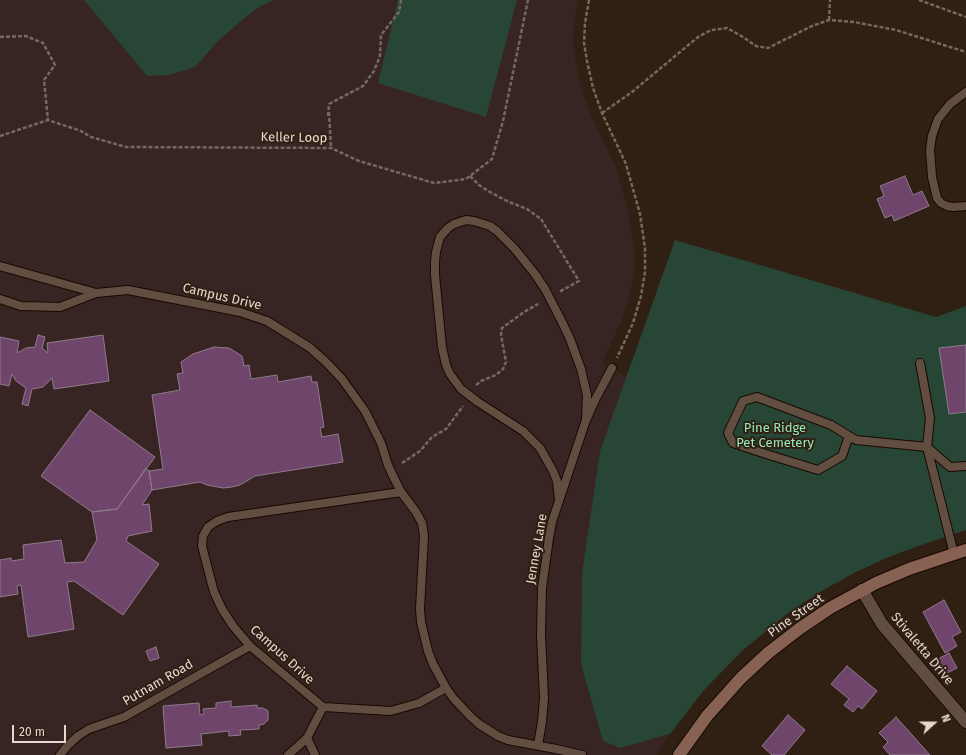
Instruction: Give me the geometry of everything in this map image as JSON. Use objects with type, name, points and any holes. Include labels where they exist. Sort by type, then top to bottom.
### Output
[{"type":"street","name":"Pine Street","points":[[679,755],[707,716],[755,665],[784,640],[815,617],[862,590],[893,575],[966,550]]},
{"type":"street","name":"Stivaletta Drive","points":[[862,590],[882,624],[966,722]]},
{"type":"lane","points":[[966,92],[950,104],[938,119],[932,136],[930,150],[932,177],[937,198],[946,206],[966,206]]},
{"type":"lane","points":[[559,500],[559,490],[555,476],[540,448],[523,431],[478,402],[461,389],[450,374],[446,365],[442,347],[435,261],[440,237],[448,228],[454,224],[466,220],[490,226],[514,248],[535,274],[560,316],[581,369],[587,395],[586,420]]},
{"type":"lane","name":"Campus Drive","points":[[0,266],[96,293],[128,290],[240,312],[267,321],[309,347],[326,362],[354,394],[374,427],[388,465],[401,492],[416,512],[422,523],[424,536],[420,608],[421,622],[431,657],[446,688],[467,713],[489,731],[508,740],[582,755]]},
{"type":"lane","points":[[0,299],[21,306],[60,307],[96,293]]},
{"type":"lane","points":[[920,363],[930,418],[927,447],[954,554]]},
{"type":"lane","name":"Jenney Lane","points":[[538,745],[544,704],[541,635],[542,588],[552,522],[586,420],[612,368]]},
{"type":"lane","points":[[849,436],[842,456],[818,470],[733,443],[728,433],[743,401],[757,397],[831,426],[849,436],[856,440],[927,447],[950,467],[966,466]]},
{"type":"lane","name":"Campus Drive","points":[[324,707],[250,646],[233,626],[222,609],[214,592],[202,546],[203,536],[208,527],[217,521],[228,517],[401,492]]},
{"type":"lane","name":"Putnam Road","points":[[60,755],[78,736],[89,729],[124,717],[250,646]]},
{"type":"lane","points":[[288,755],[307,738],[324,707],[391,711],[419,703],[446,688]]},
{"type":"lane","points":[[307,738],[315,755]]},
{"type":"path","points":[[331,148],[329,104],[364,86],[374,71],[380,56],[381,35],[399,12],[401,0]]},
{"type":"path","name":"Keller Loop","points":[[48,120],[81,131],[91,137],[126,147],[331,148],[359,161],[434,183],[466,179],[492,159],[503,121],[528,0]]},
{"type":"path","points":[[589,0],[585,23],[584,43],[593,88],[602,113],[626,164],[640,214],[645,248],[645,272],[641,296],[633,323],[612,368]]},
{"type":"path","points":[[829,20],[830,0]]},
{"type":"path","points":[[919,0],[966,17]]},
{"type":"path","points":[[602,113],[632,92],[698,37],[711,30],[726,28],[756,46],[768,48],[812,26],[829,20],[854,22],[896,30],[966,52]]},
{"type":"path","points":[[0,37],[26,36],[43,43],[55,65],[44,80],[48,120],[0,136]]},
{"type":"path","name":"Keller Loop","points":[[328,116],[329,104]]},
{"type":"path","points":[[470,176],[488,191],[527,209],[541,219],[579,280],[557,293]]},
{"type":"path","points":[[474,387],[480,381],[496,375],[503,370],[506,362],[501,336],[502,328],[538,304]]},
{"type":"path","points":[[402,464],[420,451],[432,437],[446,429],[463,405]]},
{"type":"shaded area","points":[[0,0],[84,0],[147,76],[217,42],[259,7],[274,0],[578,0],[574,22],[573,43],[582,91],[592,117],[616,168],[629,216],[634,249],[634,271],[630,293],[622,319],[602,364],[627,377],[600,451],[582,573],[581,664],[620,748],[670,734],[657,755],[0,755]]},
{"type":"green space","points":[[84,0],[274,0],[259,7],[241,21],[217,42],[195,67],[169,75],[147,76]]},
{"type":"green space","points":[[398,0],[517,0],[486,117],[378,83]]},
{"type":"green space","name":"Pine Ridge Pet Cemetery","points":[[675,240],[936,317],[966,306],[966,530],[886,558],[854,573],[820,592],[788,613],[742,651],[704,690],[670,734],[620,748],[603,741],[581,664],[582,573],[600,451]]},
{"type":"building","points":[[905,176],[913,195],[922,191],[929,206],[894,221],[892,215],[885,218],[877,199],[884,196],[880,186]]},
{"type":"building","points":[[38,335],[45,337],[42,348],[48,353],[47,343],[103,335],[109,381],[54,389],[52,378],[43,387],[32,389],[28,406],[22,404],[26,388],[16,381],[12,374],[9,386],[0,384],[0,337],[19,341],[17,353],[26,348],[35,347]]},
{"type":"building","points":[[966,345],[966,412],[949,414],[939,348]]},
{"type":"building","points":[[214,347],[229,348],[242,356],[244,366],[249,365],[251,379],[277,375],[278,382],[311,376],[312,382],[317,382],[324,427],[320,428],[322,437],[338,434],[343,462],[255,476],[240,485],[232,487],[223,488],[200,482],[152,490],[149,471],[163,469],[152,395],[180,390],[177,374],[183,373],[181,362],[193,354]]},
{"type":"building","points":[[90,410],[155,457],[117,509],[92,512],[41,476]]},
{"type":"building","points":[[146,468],[149,471],[152,490],[142,505],[149,504],[152,531],[128,536],[126,541],[159,564],[123,615],[74,581],[67,582],[74,629],[28,637],[21,585],[17,586],[18,594],[0,597],[0,560],[11,558],[12,561],[24,559],[23,545],[61,540],[65,563],[84,562],[97,540],[92,512],[117,509]]},
{"type":"building","points":[[944,600],[961,632],[952,637],[957,646],[945,653],[923,612]]},
{"type":"building","points":[[156,647],[159,658],[150,661],[146,651]]},
{"type":"building","points":[[949,653],[957,668],[945,674],[938,659]]},
{"type":"building","points":[[847,666],[877,691],[862,709],[858,706],[853,712],[844,705],[849,699],[831,684]]},
{"type":"building","points":[[231,701],[231,707],[257,705],[257,708],[263,708],[268,711],[268,720],[264,724],[259,725],[259,729],[240,730],[241,735],[229,736],[229,731],[201,734],[202,745],[166,748],[163,706],[199,703],[200,715],[204,714],[203,709],[216,708],[216,703]]},
{"type":"building","points":[[788,715],[805,730],[784,755],[772,755],[762,746]]},
{"type":"building","points":[[896,717],[930,755],[890,755],[883,747],[888,742],[879,733]]}]
